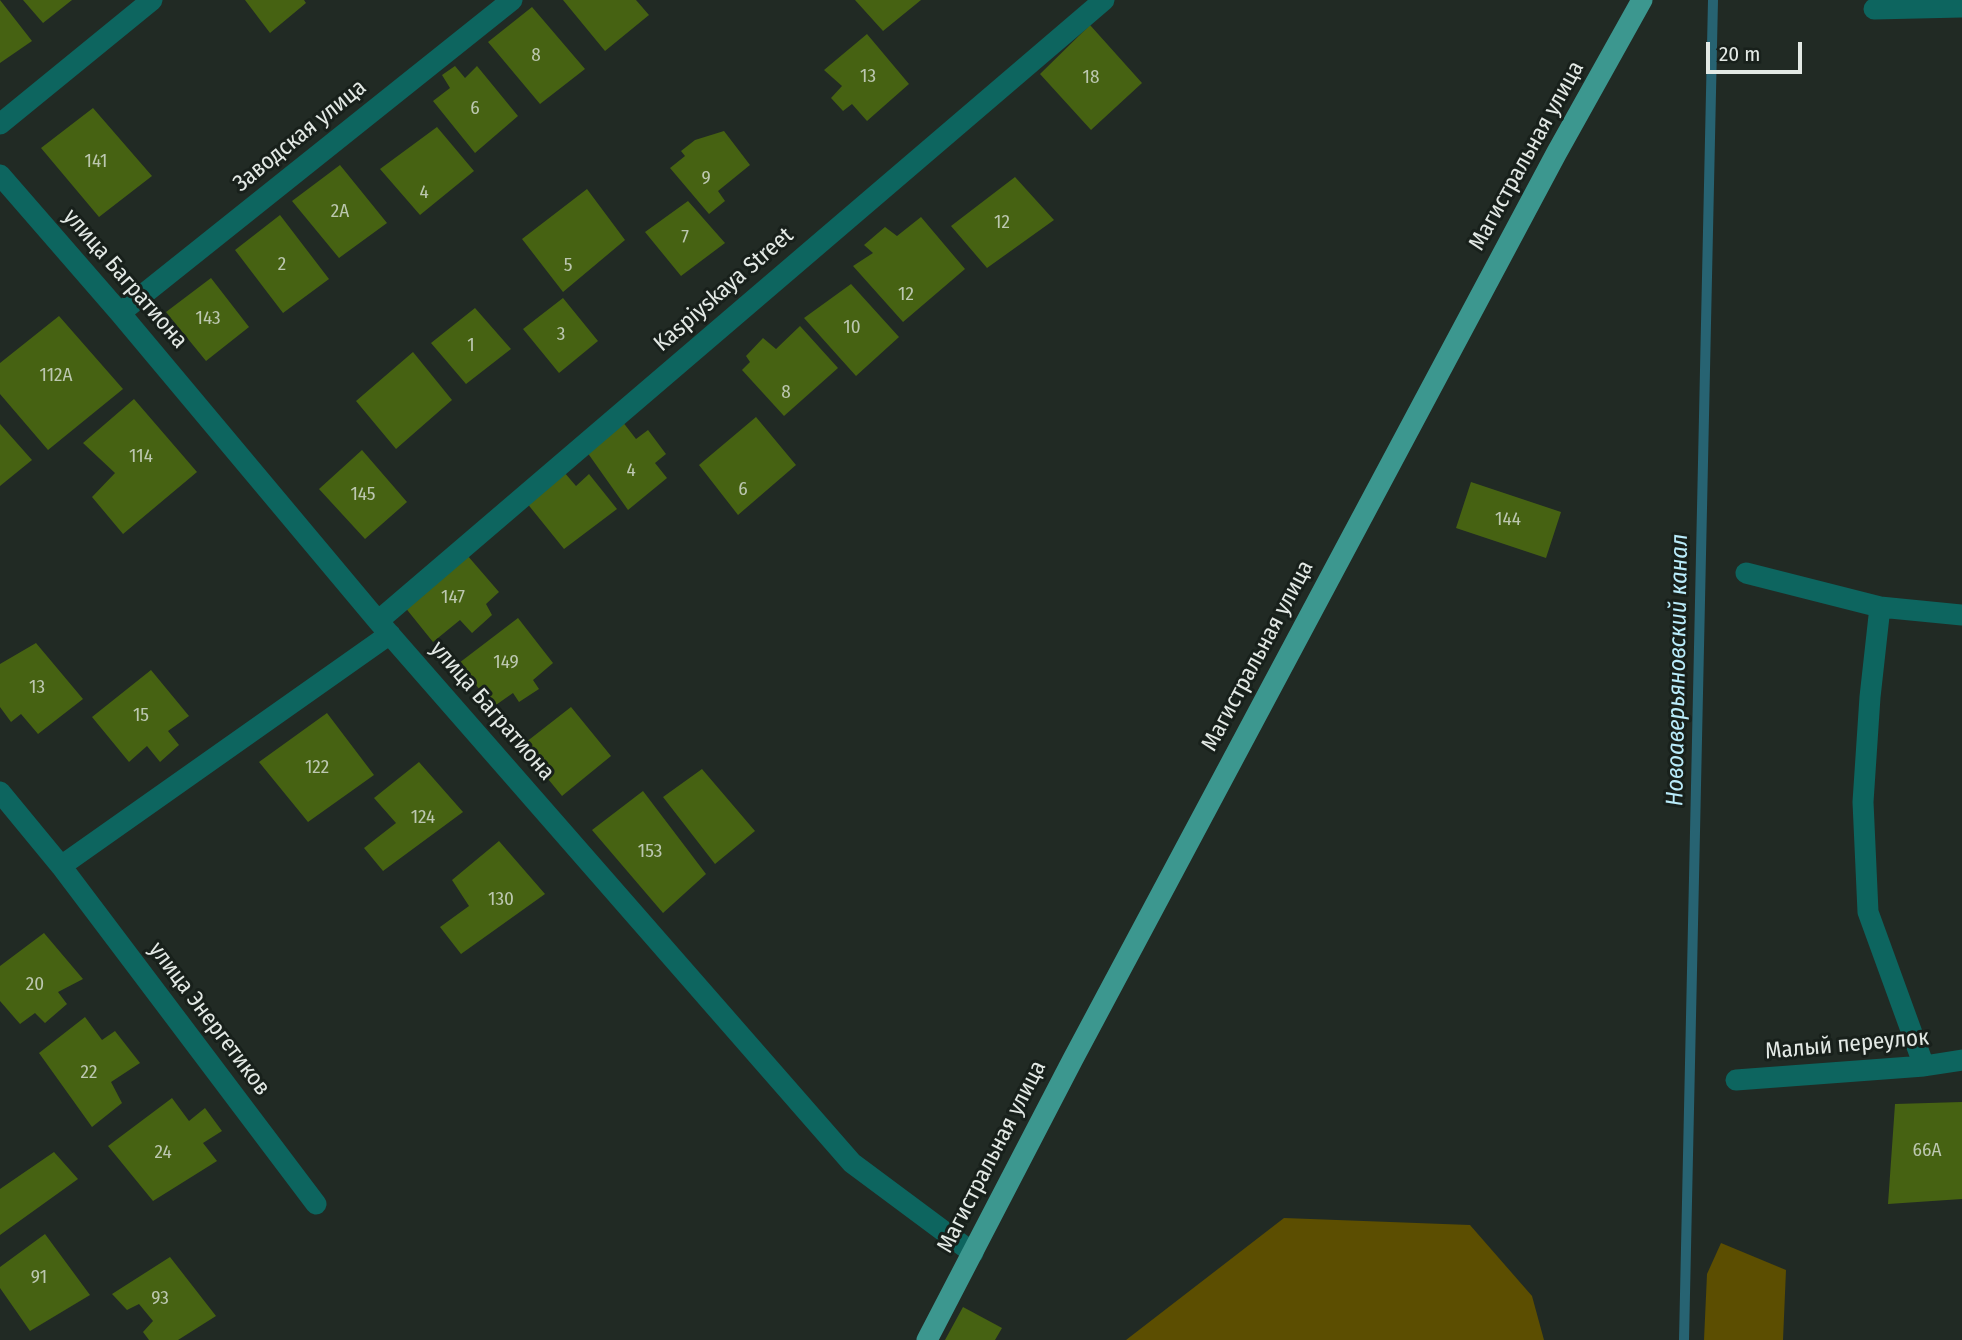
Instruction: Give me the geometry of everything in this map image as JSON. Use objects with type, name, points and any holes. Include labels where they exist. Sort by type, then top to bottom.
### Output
[{"type":"main road","name":"Магистральная улица","points":[[927,1340],[1079,1046],[1556,154],[1642,0]]},
{"type":"street","points":[[0,124],[152,0]]},
{"type":"street","name":"Заводская улица","points":[[120,313],[512,0]]},
{"type":"street","name":"Kaspiyskaya Street","points":[[384,627],[1104,0]]},
{"type":"street","points":[[1874,9],[1962,7]]},
{"type":"street","name":"улица Багратиона","points":[[0,175],[120,313],[384,627],[852,1163],[973,1253]]},
{"type":"street","points":[[1746,573],[1880,607],[1962,615]]},
{"type":"street","points":[[1880,607],[1870,696],[1863,802],[1868,912],[1924,1066]]},
{"type":"street","points":[[61,866],[384,627]]},
{"type":"street","name":"улица Энергетиков","points":[[0,792],[61,866],[316,1203]]},
{"type":"street","name":"Малый переулок","points":[[1736,1080],[1924,1066],[1962,1060]]},
{"type":"shaded area","points":[[1284,1218],[1470,1225],[1532,1296],[1544,1340],[1126,1340]]},
{"type":"shaded area","points":[[1721,1243],[1786,1270],[1783,1340],[1704,1340],[1707,1274]]},
{"type":"building","points":[[0,0],[32,41],[0,63]]},
{"type":"building","points":[[23,0],[72,0],[43,23]]},
{"type":"building","points":[[245,0],[304,0],[306,3],[270,33]]},
{"type":"building","points":[[563,0],[636,0],[649,15],[605,51]]},
{"type":"building","points":[[855,0],[921,0],[883,31]]},
{"type":"building","points":[[532,7],[585,69],[540,104],[488,42]]},
{"type":"building","points":[[1090,25],[1142,83],[1091,130],[1040,74]]},
{"type":"building","points":[[867,34],[909,84],[867,121],[852,104],[843,111],[831,98],[842,86],[824,70]]},
{"type":"building","points":[[455,66],[465,78],[477,66],[518,116],[475,153],[433,101],[450,88],[442,75]]},
{"type":"building","points":[[93,108],[152,176],[99,217],[41,148]]},
{"type":"building","points":[[437,127],[474,171],[420,215],[380,169]]},
{"type":"building","points":[[724,131],[750,165],[718,191],[725,201],[709,214],[670,168],[685,156],[681,151],[695,140]]},
{"type":"building","points":[[340,165],[387,223],[339,258],[292,201]]},
{"type":"building","points":[[1015,177],[1054,220],[987,268],[951,226]]},
{"type":"building","points":[[587,189],[625,240],[563,292],[522,239]]},
{"type":"building","points":[[688,201],[725,243],[681,276],[645,232]]},
{"type":"building","points":[[280,215],[329,279],[283,313],[235,250]]},
{"type":"building","points":[[921,217],[965,269],[903,322],[853,266],[873,253],[864,245],[885,227],[897,236]]},
{"type":"building","points":[[211,278],[249,327],[206,361],[166,312]]},
{"type":"building","points":[[851,284],[899,337],[856,376],[804,318]]},
{"type":"building","points":[[563,298],[598,341],[559,373],[523,329]]},
{"type":"building","points":[[475,308],[511,349],[466,384],[431,343]]},
{"type":"building","points":[[59,316],[123,389],[48,450],[0,394],[0,363]]},
{"type":"building","points":[[800,326],[838,368],[784,416],[742,370],[750,362],[746,356],[763,338],[776,349]]},
{"type":"building","points":[[413,352],[452,400],[396,449],[356,401]]},
{"type":"building","points":[[134,399],[197,472],[123,534],[92,497],[115,473],[83,443]]},
{"type":"building","points":[[756,417],[796,465],[738,515],[699,465]]},
{"type":"building","points":[[622,421],[636,439],[648,430],[666,454],[655,463],[667,478],[628,510],[587,452]]},
{"type":"building","points":[[0,424],[32,460],[0,486]]},
{"type":"building","points":[[362,450],[407,502],[365,539],[319,489]]},
{"type":"building","points":[[564,472],[576,486],[589,474],[617,509],[564,549],[526,502]]},
{"type":"building","points":[[1471,482],[1561,512],[1546,558],[1456,528]]},
{"type":"building","points":[[467,555],[499,592],[486,604],[492,615],[472,633],[460,620],[433,642],[404,606]]},
{"type":"building","points":[[518,618],[553,663],[533,680],[539,689],[519,702],[513,693],[493,707],[459,663]]},
{"type":"building","points":[[36,643],[83,699],[38,734],[21,714],[11,722],[0,707],[0,664]]},
{"type":"building","points":[[151,670],[189,716],[168,731],[179,745],[160,762],[147,746],[129,762],[92,717]]},
{"type":"building","points":[[571,707],[611,756],[562,796],[521,746]]},
{"type":"building","points":[[327,713],[374,775],[308,822],[259,762]]},
{"type":"building","points":[[419,762],[463,812],[383,871],[364,848],[396,823],[374,798]]},
{"type":"building","points":[[702,769],[755,831],[715,864],[663,797]]},
{"type":"building","points":[[643,791],[706,874],[663,913],[592,830]]},
{"type":"building","points":[[499,841],[545,894],[461,954],[440,927],[469,906],[452,880]]},
{"type":"building","points":[[44,933],[83,979],[58,992],[67,1004],[45,1023],[35,1013],[20,1024],[0,1001],[0,966]]},
{"type":"building","points":[[85,1017],[102,1040],[115,1031],[140,1063],[111,1082],[122,1103],[92,1127],[39,1053]]},
{"type":"building","points":[[172,1098],[189,1121],[205,1108],[222,1131],[203,1143],[217,1161],[153,1201],[108,1146]]},
{"type":"building","points":[[1962,1102],[1962,1199],[1888,1204],[1895,1104]]},
{"type":"building","points":[[54,1152],[78,1179],[0,1235],[0,1189]]},
{"type":"building","points":[[45,1234],[90,1295],[30,1331],[0,1288],[0,1267]]},
{"type":"building","points":[[170,1257],[216,1316],[178,1340],[149,1340],[143,1332],[153,1321],[139,1304],[127,1310],[112,1294]]},
{"type":"building","points":[[963,1307],[1002,1328],[995,1340],[945,1340]]},
{"type":"waterway","name":"Новоаверьяновский канал","points":[[1684,1340],[1713,0]]}]
